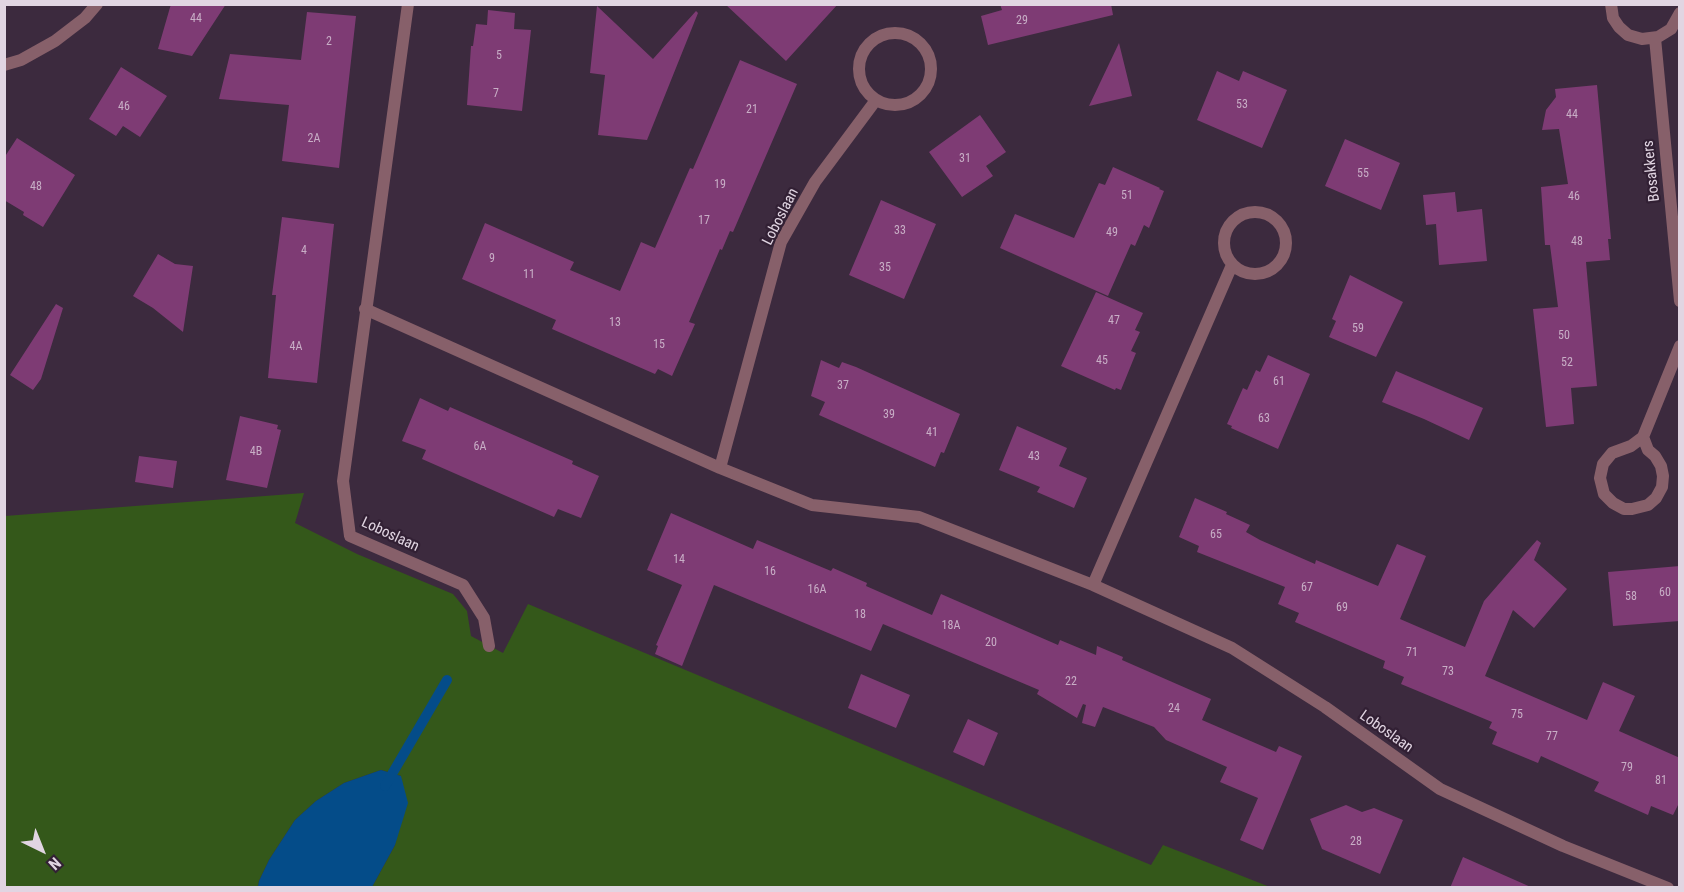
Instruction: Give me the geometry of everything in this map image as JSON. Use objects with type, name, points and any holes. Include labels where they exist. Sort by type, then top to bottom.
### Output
[{"type":"street","points":[[4,64],[21,60],[56,41],[85,18],[97,4]]},
{"type":"street","name":"Loboslaan","points":[[408,4],[343,481],[350,536],[464,585],[484,618],[489,646]]},
{"type":"street","points":[[1611,4],[1613,18],[1619,27],[1628,34],[1642,39],[1655,38],[1671,29],[1680,13]]},
{"type":"street","points":[[898,32],[909,35],[921,43],[928,53],[932,65],[930,79],[922,94],[908,104],[895,106],[876,100],[867,93],[860,81],[858,70],[860,57],[868,44],[877,36],[898,32]]},
{"type":"street","name":"Bosakkers","points":[[1655,38],[1680,301]]},
{"type":"street","name":"Loboslaan","points":[[720,468],[781,242],[815,182],[876,100]]},
{"type":"street","points":[[1255,211],[1267,213],[1276,219],[1285,232],[1286,243],[1284,254],[1275,268],[1261,274],[1248,274],[1232,265],[1227,259],[1223,244],[1224,234],[1231,222],[1240,215],[1255,211]]},
{"type":"street","points":[[1093,585],[1232,265]]},
{"type":"street","name":"Loboslaan","points":[[365,309],[720,468],[812,505],[920,517],[1093,585],[1232,648],[1325,707],[1440,789],[1563,846],[1668,888]]},
{"type":"street","points":[[1643,437],[1648,450],[1661,466],[1662,487],[1656,498],[1648,505],[1632,509],[1624,508],[1613,503],[1604,494],[1600,478],[1603,464],[1612,453],[1631,446],[1643,437],[1680,346]]},
{"type":"green space","points":[[304,493],[295,523],[357,554],[453,594],[467,611],[471,636],[503,653],[528,604],[1151,865],[1163,845],[1270,887],[372,887],[395,845],[401,776],[381,770],[344,783],[316,801],[295,820],[269,860],[258,887],[5,888],[5,516]]},
{"type":"water","points":[[381,770],[401,776],[408,803],[395,845],[372,887],[258,887],[269,860],[295,820],[316,801],[344,783]]},
{"type":"building","points":[[171,4],[226,4],[192,56],[158,49]]},
{"type":"building","points":[[725,4],[838,4],[786,61]]},
{"type":"building","points":[[1000,4],[1111,4],[1113,15],[988,45],[981,16],[1002,10]]},
{"type":"building","points":[[597,6],[653,59],[696,11],[698,13],[647,140],[598,135],[605,75],[590,73]]},
{"type":"building","points":[[488,10],[515,13],[514,29],[531,30],[522,111],[467,105],[471,46],[473,46],[476,24],[487,25]]},
{"type":"building","points":[[307,12],[356,16],[339,168],[282,161],[289,105],[219,99],[230,54],[301,60]]},
{"type":"building","points":[[1119,43],[1132,96],[1089,106]]},
{"type":"building","points":[[740,60],[797,84],[733,232],[730,231],[722,250],[720,249],[689,322],[695,324],[672,376],[658,369],[655,374],[552,329],[556,320],[462,279],[485,223],[574,262],[570,270],[620,291],[641,242],[655,248],[690,168],[693,169]]},
{"type":"building","points":[[121,67],[167,96],[140,137],[123,126],[116,136],[89,119]]},
{"type":"building","points":[[1217,71],[1239,81],[1243,71],[1287,90],[1262,148],[1197,120]]},
{"type":"building","points":[[1597,85],[1611,239],[1608,239],[1610,260],[1586,262],[1597,386],[1571,388],[1574,424],[1546,427],[1533,309],[1558,307],[1550,245],[1545,245],[1541,187],[1568,184],[1559,129],[1542,130],[1546,110],[1556,97],[1555,89]]},
{"type":"building","points":[[980,115],[1006,152],[986,166],[993,176],[962,197],[929,152]]},
{"type":"building","points":[[17,138],[75,175],[43,227],[4,200],[4,158]]},
{"type":"building","points":[[1345,139],[1400,163],[1381,210],[1325,186]]},
{"type":"building","points":[[1113,167],[1164,191],[1149,228],[1144,225],[1135,246],[1131,244],[1108,296],[1000,248],[1015,214],[1074,238],[1099,183],[1105,185]]},
{"type":"building","points":[[1455,192],[1457,212],[1482,209],[1487,261],[1439,265],[1436,224],[1426,225],[1423,195]]},
{"type":"building","points":[[881,200],[936,224],[904,299],[849,275]]},
{"type":"building","points":[[282,217],[334,224],[317,383],[268,378],[276,295],[272,295]]},
{"type":"building","points":[[158,254],[175,264],[193,266],[183,332],[153,308],[133,296]]},
{"type":"building","points":[[1350,275],[1403,302],[1376,357],[1329,337],[1336,321],[1332,319]]},
{"type":"building","points":[[1096,292],[1143,313],[1135,330],[1140,332],[1131,351],[1136,353],[1121,390],[1116,388],[1115,390],[1061,366]]},
{"type":"building","points":[[56,304],[63,308],[41,379],[33,390],[10,375]]},
{"type":"building","points":[[1268,355],[1310,374],[1278,449],[1231,428],[1232,426],[1227,424],[1243,388],[1247,390],[1256,370],[1260,372]]},
{"type":"building","points":[[821,360],[839,368],[842,362],[856,367],[960,414],[944,453],[941,452],[935,467],[819,415],[825,402],[811,396]]},
{"type":"building","points":[[1396,371],[1483,408],[1469,440],[1382,402]]},
{"type":"building","points":[[420,398],[448,411],[450,407],[573,461],[572,464],[599,476],[581,518],[558,509],[554,517],[422,459],[426,450],[402,441]]},
{"type":"building","points":[[240,416],[278,425],[277,429],[281,430],[267,488],[226,480]]},
{"type":"building","points":[[1017,426],[1067,448],[1059,466],[1087,478],[1074,508],[1037,492],[1040,487],[999,470]]},
{"type":"building","points":[[139,456],[177,461],[173,488],[135,482]]},
{"type":"building","points":[[1195,498],[1250,525],[1246,532],[1260,540],[1315,564],[1316,560],[1378,586],[1397,544],[1426,556],[1400,619],[1465,647],[1484,601],[1537,540],[1541,543],[1534,560],[1567,589],[1534,628],[1513,610],[1485,676],[1587,720],[1603,682],[1635,696],[1619,731],[1680,758],[1680,801],[1673,815],[1651,806],[1648,815],[1594,791],[1599,782],[1541,756],[1538,763],[1492,744],[1497,732],[1489,728],[1492,722],[1401,684],[1404,677],[1383,668],[1385,661],[1295,622],[1299,613],[1278,604],[1285,587],[1197,552],[1199,546],[1179,537]]},
{"type":"building","points":[[671,513],[753,549],[757,540],[831,571],[833,568],[867,583],[866,586],[932,615],[941,594],[1058,645],[1060,640],[1096,655],[1097,646],[1123,657],[1122,660],[1211,699],[1202,720],[1276,752],[1279,746],[1302,756],[1263,850],[1240,840],[1258,798],[1220,782],[1227,767],[1166,740],[1154,727],[1103,707],[1095,727],[1082,723],[1086,705],[1083,704],[1077,718],[1037,694],[1039,690],[883,624],[871,651],[714,585],[682,666],[655,654],[658,646],[656,645],[682,585],[647,570]]},
{"type":"building","points":[[1680,566],[1680,621],[1613,626],[1608,572]]},
{"type":"building","points":[[861,674],[910,695],[896,728],[848,708]]},
{"type":"building","points":[[968,719],[998,733],[984,766],[953,752]]},
{"type":"building","points":[[1346,805],[1362,812],[1374,808],[1403,820],[1380,874],[1322,849],[1310,819]]},
{"type":"building","points":[[1463,857],[1533,888],[1450,888]]},
{"type":"waterway","points":[[385,786],[447,680]]}]
